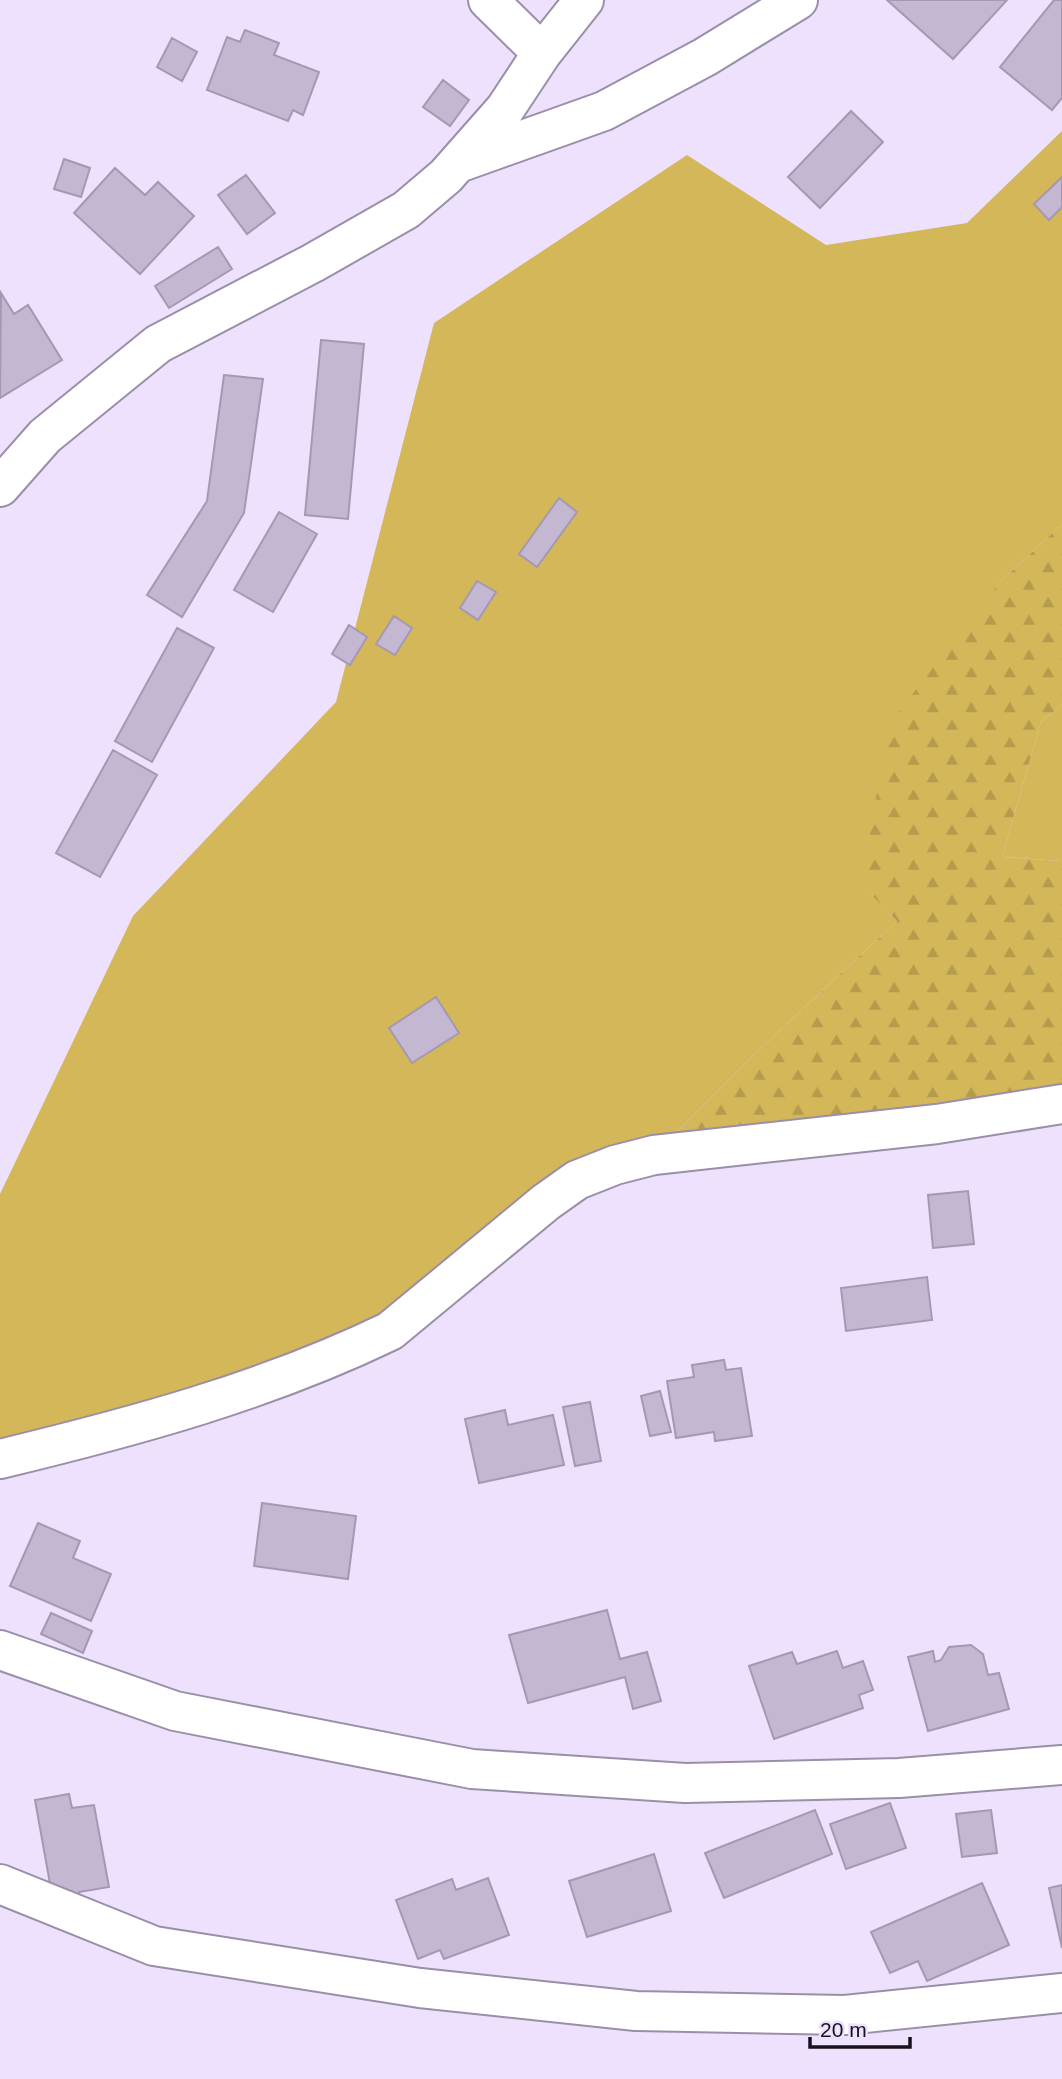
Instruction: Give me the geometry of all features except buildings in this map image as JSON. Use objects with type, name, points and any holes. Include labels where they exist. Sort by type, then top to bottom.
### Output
[{"type":"street","points":[[488,0],[542,53]]},
{"type":"street","points":[[0,487],[45,436],[158,344],[313,263],[407,210],[459,162],[505,110],[542,53],[584,0]]},
{"type":"street","points":[[459,162],[604,110],[705,57],[798,0]]},
{"type":"street","points":[[0,1459],[152,1421],[217,1400],[390,1331],[546,1202],[577,1180],[615,1165],[654,1155],[937,1124],[1062,1104]]},
{"type":"street","points":[[0,1650],[175,1711],[472,1769],[685,1783],[899,1779],[1062,1765]]},
{"type":"street","points":[[0,1884],[154,1946],[420,1988],[636,2011],[845,2015],[1062,1993]]},
{"type":"green space","points":[[1062,131],[1062,524],[999,583],[862,884],[897,921],[757,1052],[654,1155],[615,1165],[390,1331],[0,1459],[0,1194],[133,916],[336,702],[434,323],[687,155],[826,245],[967,223]]},
{"type":"green space","points":[[1062,524],[1062,705],[1041,722],[1002,857],[1062,861],[1062,1104],[654,1155],[757,1052],[897,921],[861,884],[889,724],[999,583]]},
{"type":"green space","points":[[1062,705],[1062,861],[1002,857],[1041,722]]}]
